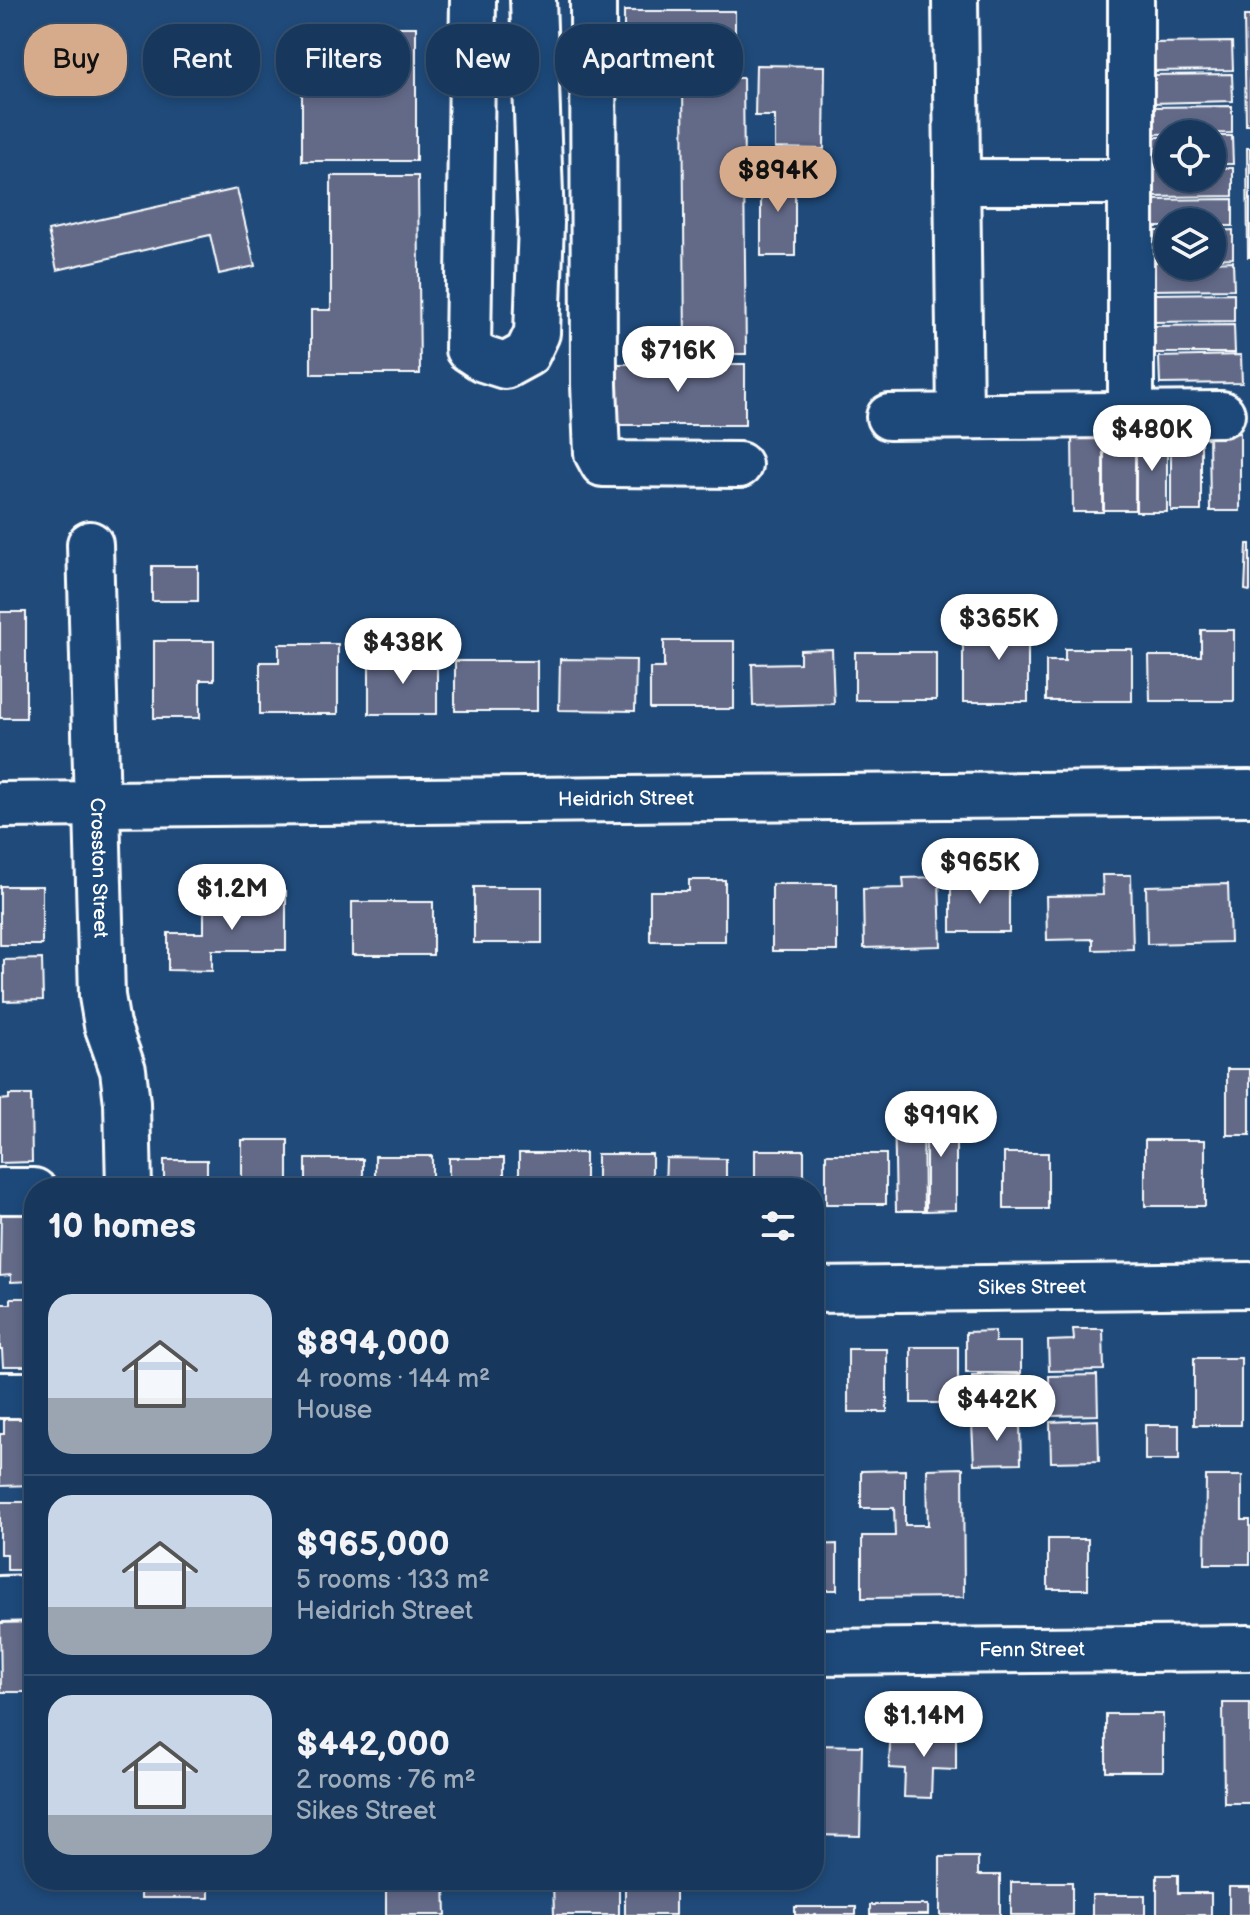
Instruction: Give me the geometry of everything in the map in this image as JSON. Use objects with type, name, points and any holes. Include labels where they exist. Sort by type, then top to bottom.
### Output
[{"type":"street","points":[[473,0],[468,349],[483,359],[505,366],[527,354],[537,333],[541,223],[533,0]]},
{"type":"street","points":[[593,0],[597,453],[603,464],[739,465]]},
{"type":"street","points":[[955,0],[960,416]]},
{"type":"street","points":[[1131,0],[1131,415]]},
{"type":"street","points":[[957,182],[1131,182]]},
{"type":"street","points":[[889,417],[1222,414]]},
{"type":"street","name":"Crosston Street","points":[[90,544],[102,996],[107,1025],[123,1070],[129,1178]]},
{"type":"street","name":"Heidrich Street","points":[[0,805],[1250,793]]},
{"type":"street","points":[[0,1191],[24,1191]]},
{"type":"street","name":"Sikes Street","points":[[824,1290],[1250,1285]]},
{"type":"street","points":[[0,1395],[24,1395]]},
{"type":"street","points":[[0,1599],[24,1598]]},
{"type":"street","name":"Fenn Street","points":[[824,1652],[1250,1648]]},
{"type":"building","points":[[624,11],[735,11],[735,24],[624,24]]},
{"type":"building","points":[[1244,16],[1250,16],[1250,125],[1246,125]]},
{"type":"building","points":[[410,27],[416,27],[416,161],[302,161],[302,96],[410,96]]},
{"type":"building","points":[[1232,42],[1233,70],[1151,71],[1151,43]]},
{"type":"building","points":[[756,65],[825,66],[824,149],[775,148],[775,116],[755,116]]},
{"type":"building","points":[[1232,74],[1233,101],[1151,103],[1150,75]]},
{"type":"building","points":[[743,78],[746,354],[685,354],[683,96],[743,96]]},
{"type":"building","points":[[1232,106],[1232,133],[1226,133],[1226,120],[1154,120],[1154,134],[1150,134],[1150,107]]},
{"type":"building","points":[[1226,136],[1232,136],[1233,164],[1226,164]]},
{"type":"building","points":[[1150,137],[1154,137],[1154,165],[1151,165]]},
{"type":"building","points":[[1247,148],[1250,148],[1250,257],[1248,257]]},
{"type":"building","points":[[1226,168],[1233,168],[1233,196],[1151,197],[1151,169],[1154,169],[1154,192],[1226,192]]},
{"type":"building","points":[[761,173],[795,173],[795,256],[761,256]]},
{"type":"building","points":[[331,176],[418,176],[420,374],[311,374],[311,310],[331,310]]},
{"type":"building","points":[[237,189],[255,266],[219,274],[210,235],[57,270],[48,231]]},
{"type":"building","points":[[1233,199],[1233,226],[1226,226],[1226,208],[1154,208],[1154,227],[1151,227],[1151,200]]},
{"type":"building","points":[[1226,230],[1233,230],[1233,258],[1226,258]]},
{"type":"building","points":[[1152,231],[1154,231],[1154,259]]},
{"type":"building","points":[[1226,261],[1233,261],[1234,289],[1152,290],[1152,262],[1154,280],[1226,280]]},
{"type":"building","points":[[1234,293],[1234,321],[1153,322],[1152,294]]},
{"type":"building","points":[[1234,325],[1235,353],[1153,353],[1153,326]]},
{"type":"building","points":[[1241,355],[1242,383],[1160,384],[1159,357]]},
{"type":"building","points":[[612,364],[745,364],[745,425],[612,425]]},
{"type":"building","points":[[1104,433],[1135,433],[1135,510],[1104,510]]},
{"type":"building","points":[[1201,433],[1201,511],[1171,511],[1171,434]]},
{"type":"building","points":[[1240,433],[1240,511],[1210,511],[1209,434]]},
{"type":"building","points":[[1072,434],[1103,434],[1103,512],[1073,512]]},
{"type":"building","points":[[1136,434],[1167,434],[1167,512],[1136,512]]},
{"type":"building","points":[[1247,544],[1250,544],[1250,591],[1245,590]]},
{"type":"building","points":[[152,566],[198,566],[198,601],[152,601]]},
{"type":"building","points":[[1003,604],[1028,604],[1028,702],[963,702],[963,639],[1003,639]]},
{"type":"building","points":[[0,612],[26,612],[26,718],[0,718]]},
{"type":"building","points":[[1201,630],[1234,630],[1234,701],[1150,701],[1149,656],[1201,656]]},
{"type":"building","points":[[154,641],[214,641],[214,680],[200,680],[200,718],[154,718]]},
{"type":"building","points":[[664,641],[734,641],[734,709],[650,709],[650,668],[664,668]]},
{"type":"building","points":[[279,644],[338,644],[338,714],[260,714],[260,662],[279,662]]},
{"type":"building","points":[[832,649],[834,704],[753,706],[752,664],[800,663],[800,650]]},
{"type":"building","points":[[1065,649],[1132,649],[1132,701],[1046,701],[1046,661],[1065,661]]},
{"type":"building","points":[[855,652],[936,652],[936,700],[855,700]]},
{"type":"building","points":[[369,657],[437,657],[437,714],[369,714]]},
{"type":"building","points":[[560,659],[636,660],[635,711],[559,710]]},
{"type":"building","points":[[455,661],[537,661],[537,711],[455,711]]},
{"type":"building","points":[[1102,875],[1131,875],[1133,949],[1093,950],[1093,939],[1047,940],[1046,896],[1103,895]]},
{"type":"building","points":[[939,877],[941,946],[864,948],[863,889],[904,888],[903,878]]},
{"type":"building","points":[[689,880],[725,880],[725,941],[650,941],[650,891],[689,891]]},
{"type":"building","points":[[951,881],[1009,881],[1009,932],[951,932]]},
{"type":"building","points":[[772,884],[837,884],[837,951],[772,951]]},
{"type":"building","points":[[1228,884],[1230,942],[1147,944],[1146,886]]},
{"type":"building","points":[[0,886],[42,886],[42,945],[0,945]]},
{"type":"building","points":[[474,887],[542,887],[542,943],[474,943]]},
{"type":"building","points":[[246,891],[286,891],[286,950],[212,950],[212,971],[168,970],[168,933],[204,933],[204,908],[246,908]]},
{"type":"building","points":[[352,902],[433,902],[433,955],[352,955]]},
{"type":"building","points":[[42,959],[43,1000],[4,1001],[4,960]]},
{"type":"building","points":[[1227,1069],[1250,1069],[1250,1135],[1227,1135]]},
{"type":"building","points":[[9,1095],[31,1095],[32,1162],[0,1163],[0,1100],[9,1099]]},
{"type":"building","points":[[894,1108],[923,1108],[924,1211],[896,1211]]},
{"type":"building","points":[[926,1108],[956,1108],[956,1210],[926,1211]]},
{"type":"building","points":[[242,1140],[288,1140],[288,1178],[242,1178]]},
{"type":"building","points":[[1145,1140],[1205,1140],[1205,1206],[1145,1206]]},
{"type":"building","points":[[755,1150],[804,1150],[804,1178],[755,1178]]},
{"type":"building","points":[[519,1153],[585,1153],[585,1178],[519,1178]]},
{"type":"building","points":[[1004,1153],[1048,1153],[1048,1209],[1004,1209]]},
{"type":"building","points":[[597,1154],[652,1154],[652,1178],[597,1178]]},
{"type":"building","points":[[826,1154],[886,1154],[886,1204],[826,1204]]},
{"type":"building","points":[[375,1156],[432,1156],[432,1178],[375,1178]]},
{"type":"building","points":[[449,1158],[504,1158],[504,1178],[449,1178]]},
{"type":"building","points":[[666,1158],[726,1159],[726,1178],[665,1178]]},
{"type":"building","points":[[306,1159],[363,1159],[363,1178],[306,1178]]},
{"type":"building","points":[[164,1160],[207,1160],[207,1178],[164,1178]]},
{"type":"building","points":[[1,1212],[24,1212],[24,1281],[11,1282],[11,1275],[0,1276]]},
{"type":"building","points":[[11,1298],[24,1298],[24,1366],[3,1366],[0,1304],[11,1304]]},
{"type":"building","points":[[1073,1329],[1103,1329],[1104,1370],[1049,1371],[1048,1341],[1074,1340]]},
{"type":"building","points":[[995,1331],[995,1342],[1021,1342],[1021,1373],[966,1373],[966,1332]]},
{"type":"building","points":[[911,1347],[958,1347],[958,1403],[911,1403]]},
{"type":"building","points":[[848,1349],[887,1349],[887,1412],[848,1412]]},
{"type":"building","points":[[1194,1358],[1241,1358],[1241,1425],[1194,1425]]},
{"type":"building","points":[[1020,1375],[1021,1415],[973,1417],[972,1376]]},
{"type":"building","points":[[1097,1375],[1098,1415],[1050,1416],[1049,1376]]},
{"type":"building","points":[[24,1417],[24,1485],[0,1486],[0,1434],[4,1434],[4,1418]]},
{"type":"building","points":[[1098,1420],[1099,1461],[1051,1462],[1050,1422]]},
{"type":"building","points":[[1020,1423],[1021,1463],[974,1464],[972,1424]]},
{"type":"building","points":[[1145,1425],[1179,1425],[1179,1460],[1145,1460]]},
{"type":"building","points":[[963,1468],[964,1597],[862,1598],[862,1536],[895,1536],[894,1508],[861,1508],[861,1471],[905,1470],[905,1525],[928,1525],[927,1469]]},
{"type":"building","points":[[1206,1476],[1242,1476],[1242,1520],[1250,1520],[1250,1564],[1205,1564]]},
{"type":"building","points":[[0,1502],[24,1502],[24,1570],[7,1570],[7,1554],[0,1554]]},
{"type":"building","points":[[1048,1539],[1088,1539],[1088,1589],[1048,1589]]},
{"type":"building","points":[[837,1544],[837,1590],[824,1590],[824,1545]]},
{"type":"building","points":[[0,1622],[24,1622],[24,1692],[1,1692]]},
{"type":"building","points":[[1223,1703],[1250,1703],[1250,1803],[1224,1803]]},
{"type":"building","points":[[1106,1714],[1163,1714],[1163,1771],[1106,1771]]},
{"type":"building","points":[[914,1727],[956,1729],[956,1770],[932,1769],[931,1798],[904,1797],[905,1769],[889,1768],[890,1744],[914,1744]]},
{"type":"building","points":[[824,1745],[862,1746],[860,1836],[824,1835]]},
{"type":"building","points":[[940,1857],[978,1857],[978,1875],[1000,1875],[1000,1915],[940,1915]]},
{"type":"building","points":[[1157,1875],[1178,1875],[1178,1893],[1211,1893],[1211,1915],[1157,1915]]},
{"type":"building","points":[[1011,1882],[1072,1882],[1072,1915],[1011,1915]]},
{"type":"building","points":[[1229,1887],[1250,1887],[1250,1915],[1229,1915]]},
{"type":"building","points":[[141,1890],[209,1890],[209,1898],[141,1898]]},
{"type":"building","points":[[386,1890],[445,1890],[446,1915],[386,1915]]},
{"type":"building","points":[[553,1890],[619,1890],[619,1915],[554,1915]]},
{"type":"building","points":[[625,1890],[675,1890],[675,1915],[625,1915]]},
{"type":"building","points":[[1092,1895],[1145,1895],[1145,1915],[1092,1915]]},
{"type":"building","points":[[870,1905],[928,1905],[928,1915],[870,1915]]},
{"type":"building","points":[[795,1907],[856,1907],[856,1915],[795,1915]]}]
